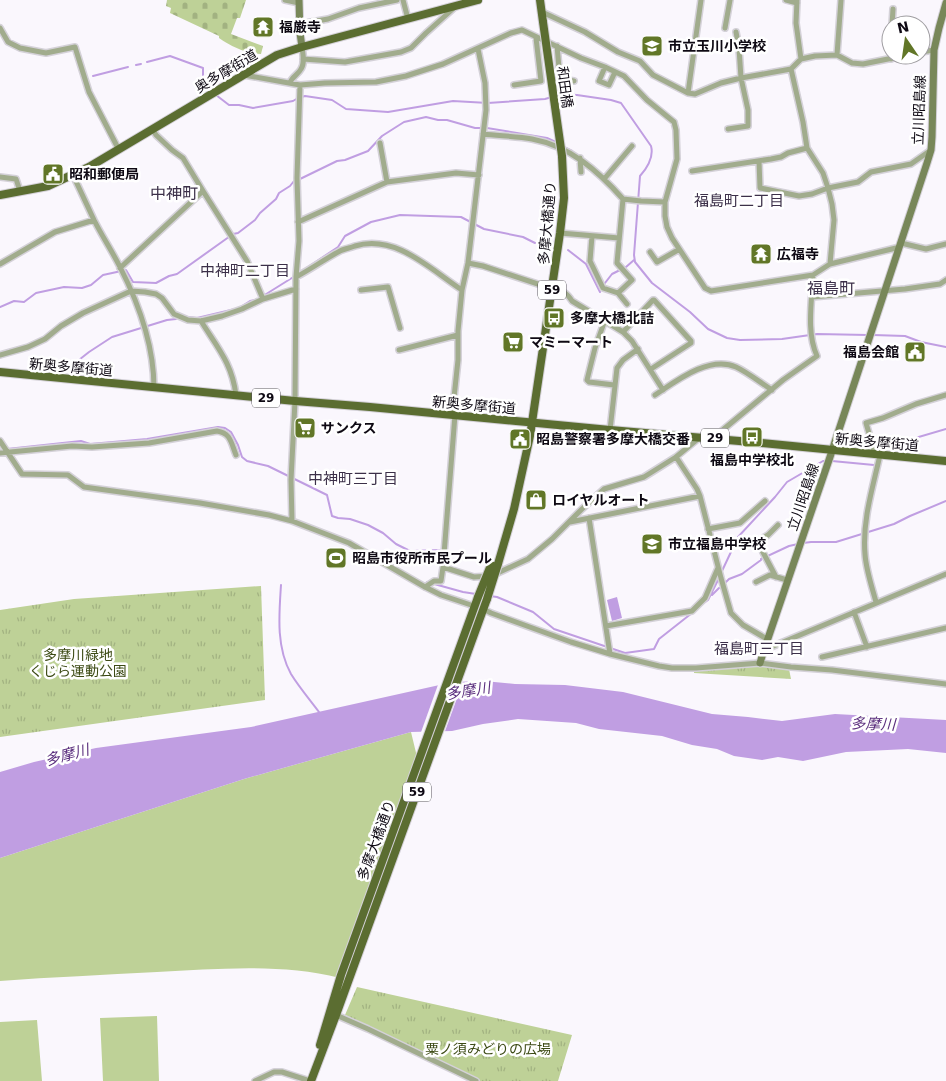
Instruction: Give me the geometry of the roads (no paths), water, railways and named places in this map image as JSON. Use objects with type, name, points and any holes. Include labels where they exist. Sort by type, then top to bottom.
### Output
[{"type":"main road","name":"奥多摩街道","points":[[0,195],[48,186],[73,175],[119,150],[278,55],[478,0]]},
{"type":"main road","name":"59","points":[[540,0],[542,12]]},
{"type":"main road","points":[[299,1],[302,47]]},
{"type":"main road","name":"立川昭島線","points":[[760,663],[931,150],[934,50],[946,3]]},
{"type":"main road","name":"和田橋","points":[[542,12],[562,156]]},
{"type":"main road","name":"多摩大橋通り","points":[[495,565],[473,609],[340,975],[311,1081],[487,599],[495,565],[519,490],[532,423],[553,289],[564,198],[562,156]]},
{"type":"main road","name":"新奥多摩街道","points":[[0,372],[154,388],[713,438],[946,461]]},
{"type":"street","points":[[285,0],[299,1]]},
{"type":"street","points":[[300,24],[397,0]]},
{"type":"street","points":[[403,0],[408,19]]},
{"type":"street","points":[[688,93],[701,0]]},
{"type":"street","points":[[725,28],[730,0]]},
{"type":"street","points":[[786,0],[797,2],[796,23],[801,59]]},
{"type":"street","points":[[837,55],[841,0]]},
{"type":"street","points":[[303,59],[346,62],[401,52],[411,48],[458,5]]},
{"type":"street","points":[[892,9],[892,15]]},
{"type":"street","points":[[542,12],[585,32],[618,52],[640,61],[653,74],[688,93],[695,94],[741,78],[792,69],[801,59],[815,56],[837,55],[852,63],[863,64],[881,61]]},
{"type":"street","points":[[0,28],[8,42],[20,48],[46,53],[75,47],[89,92],[119,150]]},
{"type":"street","points":[[244,75],[300,85],[376,82],[406,76],[443,64],[511,33],[522,30],[536,38],[624,76],[647,100],[674,122],[678,159],[665,202],[667,227],[678,250],[705,288],[711,291],[813,275],[830,264],[900,246],[926,249],[946,244]]},
{"type":"street","points":[[728,129],[748,126],[748,110],[741,78],[736,32]]},
{"type":"street","points":[[514,84],[541,81],[536,38]]},
{"type":"street","points":[[557,46],[560,79],[574,81]]},
{"type":"street","points":[[290,83],[292,77],[301,70],[303,59],[302,47]]},
{"type":"street","points":[[426,586],[434,581],[442,581],[455,415],[453,407],[462,290],[468,263],[479,175],[485,103],[485,83],[478,49]]},
{"type":"street","points":[[604,66],[599,81],[610,85],[615,72]]},
{"type":"street","points":[[792,69],[807,148],[823,173],[828,188],[834,220],[830,264]]},
{"type":"street","points":[[292,521],[291,473],[295,401],[297,178],[300,85]]},
{"type":"street","points":[[153,130],[172,150],[183,158],[247,261],[262,297]]},
{"type":"street","points":[[483,130],[553,144],[580,158],[605,178],[623,199],[665,202]]},
{"type":"street","points":[[380,143],[387,182]]},
{"type":"street","points":[[605,178],[632,146]]},
{"type":"street","points":[[692,171],[781,157],[788,152],[807,148]]},
{"type":"street","points":[[759,161],[760,188],[799,196],[858,182],[871,172],[911,164],[931,150]]},
{"type":"street","points":[[580,158],[581,172]]},
{"type":"street","points":[[298,222],[387,182],[456,173],[479,175]]},
{"type":"street","points":[[73,175],[131,292],[144,327],[153,360],[154,388]]},
{"type":"street","points":[[0,177],[16,179],[20,191]]},
{"type":"street","points":[[121,270],[203,191]]},
{"type":"street","points":[[618,293],[632,280],[617,263],[623,199]]},
{"type":"street","points":[[0,264],[55,232],[94,220]]},
{"type":"street","points":[[560,233],[619,238]]},
{"type":"street","points":[[592,236],[590,261],[603,288],[618,293],[627,304]]},
{"type":"street","points":[[297,275],[341,250],[373,243],[383,244],[404,251],[462,290]]},
{"type":"street","points":[[650,252],[657,262],[678,250]]},
{"type":"street","points":[[468,263],[484,266],[553,289],[562,290],[572,301],[623,332],[638,349],[663,390]]},
{"type":"street","points":[[713,438],[783,380],[817,356],[811,334],[813,275]]},
{"type":"street","points":[[812,297],[940,284],[946,280]]},
{"type":"street","points":[[361,290],[388,287],[400,328]]},
{"type":"street","points":[[0,355],[45,339],[82,313],[131,292],[156,294],[162,298],[174,314],[188,320],[201,321],[242,309],[262,297],[296,289]]},
{"type":"street","points":[[623,332],[654,300],[691,341],[691,343],[651,370]]},
{"type":"street","points":[[605,320],[595,348],[588,382],[614,385]]},
{"type":"street","points":[[201,321],[228,364],[236,395]]},
{"type":"street","points":[[400,350],[458,335]]},
{"type":"street","points":[[610,430],[615,373],[619,364],[638,349]]},
{"type":"street","points":[[655,395],[686,374],[714,365],[736,367],[772,390]]},
{"type":"street","points":[[876,602],[865,556],[864,541],[877,454],[866,424],[916,404],[946,396]]},
{"type":"street","points":[[0,454],[72,446],[92,447],[149,443],[217,431],[223,432],[229,437],[236,455]]},
{"type":"street","points":[[443,567],[474,577],[491,576],[528,559],[552,539],[604,489],[644,477],[676,457],[700,438]]},
{"type":"street","points":[[2,443],[22,474],[68,475],[84,487],[200,502],[263,513],[292,521],[349,543],[441,595],[473,609]]},
{"type":"street","points":[[676,457],[700,496],[731,613],[743,625],[768,639]]},
{"type":"street","points":[[569,522],[700,496]]},
{"type":"street","points":[[708,529],[740,523],[765,501]]},
{"type":"street","points":[[589,518],[610,650]]},
{"type":"street","points":[[775,526],[768,535],[755,542],[776,577]]},
{"type":"street","points":[[606,626],[692,611],[705,598],[719,573]]},
{"type":"street","points":[[764,650],[946,574]]},
{"type":"street","points":[[756,582],[770,575],[787,580]]},
{"type":"street","points":[[482,611],[571,642],[610,650],[659,666],[696,668],[760,663],[946,684]]},
{"type":"street","points":[[854,612],[867,647]]},
{"type":"street","points":[[822,658],[946,628]]},
{"type":"street","points":[[336,1015],[476,1081]]},
{"type":"street","points":[[255,1081],[274,1072],[282,1072],[310,1081]]},
{"type":"water","points":[[617,597],[622,618],[612,621],[607,600]]},
{"type":"water","name":"多摩川","points":[[484,681],[565,685],[623,692],[712,714],[782,721],[835,714],[946,720],[946,753],[908,749],[846,752],[803,761],[778,757],[762,760],[734,756],[717,749],[692,745],[662,736],[599,729],[576,723],[518,719],[452,731],[411,732],[244,779],[0,858],[0,772],[96,748],[251,727],[453,682]]},
{"type":"waterway","points":[[147,62],[170,56],[203,68],[203,81],[211,91]]},
{"type":"waterway","points":[[136,65],[141,64]]},
{"type":"waterway","points":[[93,76],[128,67]]},
{"type":"waterway","points":[[556,96],[561,94],[577,95],[621,103],[651,146],[651,158],[640,176],[635,262],[652,283],[690,312],[708,329],[727,338],[740,340],[782,339],[817,334],[868,335]]},
{"type":"waterway","points":[[216,95],[229,105],[253,108],[293,101],[305,96],[332,100],[346,109],[388,112],[453,101],[488,103],[552,97]]},
{"type":"waterway","points":[[300,179],[337,161],[345,160],[368,151],[382,136],[404,122],[426,117],[447,120],[475,128],[487,128],[547,138],[558,143]]},
{"type":"waterway","points":[[564,147],[572,151]]},
{"type":"waterway","points":[[0,307],[14,301],[24,302],[36,293],[64,287],[82,288],[91,285],[103,275],[126,270],[133,282],[156,283],[177,274],[233,234],[238,233],[255,220],[276,199],[279,193],[294,181]]},
{"type":"waterway","points":[[305,269],[338,247],[345,236],[371,222],[400,215],[461,217],[484,229],[523,237],[535,243]]},
{"type":"waterway","points":[[568,250],[586,264],[600,292]]},
{"type":"waterway","points":[[605,283],[612,274],[626,267],[634,260]]},
{"type":"waterway","points":[[263,296],[295,276]]},
{"type":"waterway","points":[[239,308],[255,300]]},
{"type":"waterway","points":[[188,317],[197,318],[235,309]]},
{"type":"waterway","points":[[65,371],[112,337],[176,319]]},
{"type":"waterway","points":[[873,335],[905,336],[921,342],[946,347]]},
{"type":"waterway","points":[[7,449],[81,441],[90,444],[147,439],[218,427],[225,428],[231,432],[242,457],[247,461],[268,466],[327,495],[332,516],[368,525],[410,551],[442,550]]},
{"type":"waterway","points":[[888,446],[946,429]]},
{"type":"waterway","points":[[722,571],[738,537],[787,482],[823,461],[827,461]]},
{"type":"waterway","points":[[832,461],[874,465]]},
{"type":"waterway","points":[[803,543],[836,542],[894,524],[946,501]]},
{"type":"waterway","points":[[726,582],[742,574],[761,559],[789,546],[798,544]]},
{"type":"waterway","points":[[701,605],[708,600],[720,576]]},
{"type":"waterway","points":[[427,582],[476,594]]},
{"type":"waterway","points":[[281,585],[280,631],[286,664],[301,689],[319,712]]},
{"type":"waterway","points":[[712,595],[719,588]]},
{"type":"waterway","points":[[490,596],[497,597],[533,612],[554,629],[625,653],[654,649],[659,639],[692,613]]},
{"type":"place","name":"福厳寺","points":[[263,27]]},
{"type":"place","name":"市立玉川小学校","points":[[652,46]]},
{"type":"place","name":"昭和郵便局","points":[[53,174]]},
{"type":"place","name":"広福寺","points":[[761,254]]},
{"type":"place","name":"多摩大橋北詰","points":[[554,318]]},
{"type":"place","name":"マミーマート","points":[[513,342]]},
{"type":"place","name":"福島会館","points":[[915,352]]},
{"type":"place","name":"サンクス","points":[[305,428]]},
{"type":"place","name":"福島中学校北","points":[[752,437]]},
{"type":"place","name":"昭島警察署多摩大橋交番","points":[[520,439]]},
{"type":"place","name":"ロイヤルオート","points":[[536,500]]},
{"type":"place","name":"市立福島中学校","points":[[652,544]]},
{"type":"place","name":"昭島市役所市民プール","points":[[336,558]]},
{"type":"district","name":"中神町","points":[[174,193]]},
{"type":"district","name":"福島町二丁目","points":[[739,201]]},
{"type":"district","name":"中神町二丁目","points":[[245,271]]},
{"type":"district","name":"福島町","points":[[831,288]]},
{"type":"district","name":"中神町三丁目","points":[[353,479]]},
{"type":"district","name":"福島町三丁目","points":[[759,649]]},
{"type":"park label","name":"多摩川緑地 くじら運動公園","points":[[78,664]]},
{"type":"park label","name":"粟ノ須みどりの広場","points":[[488,1049]]}]
